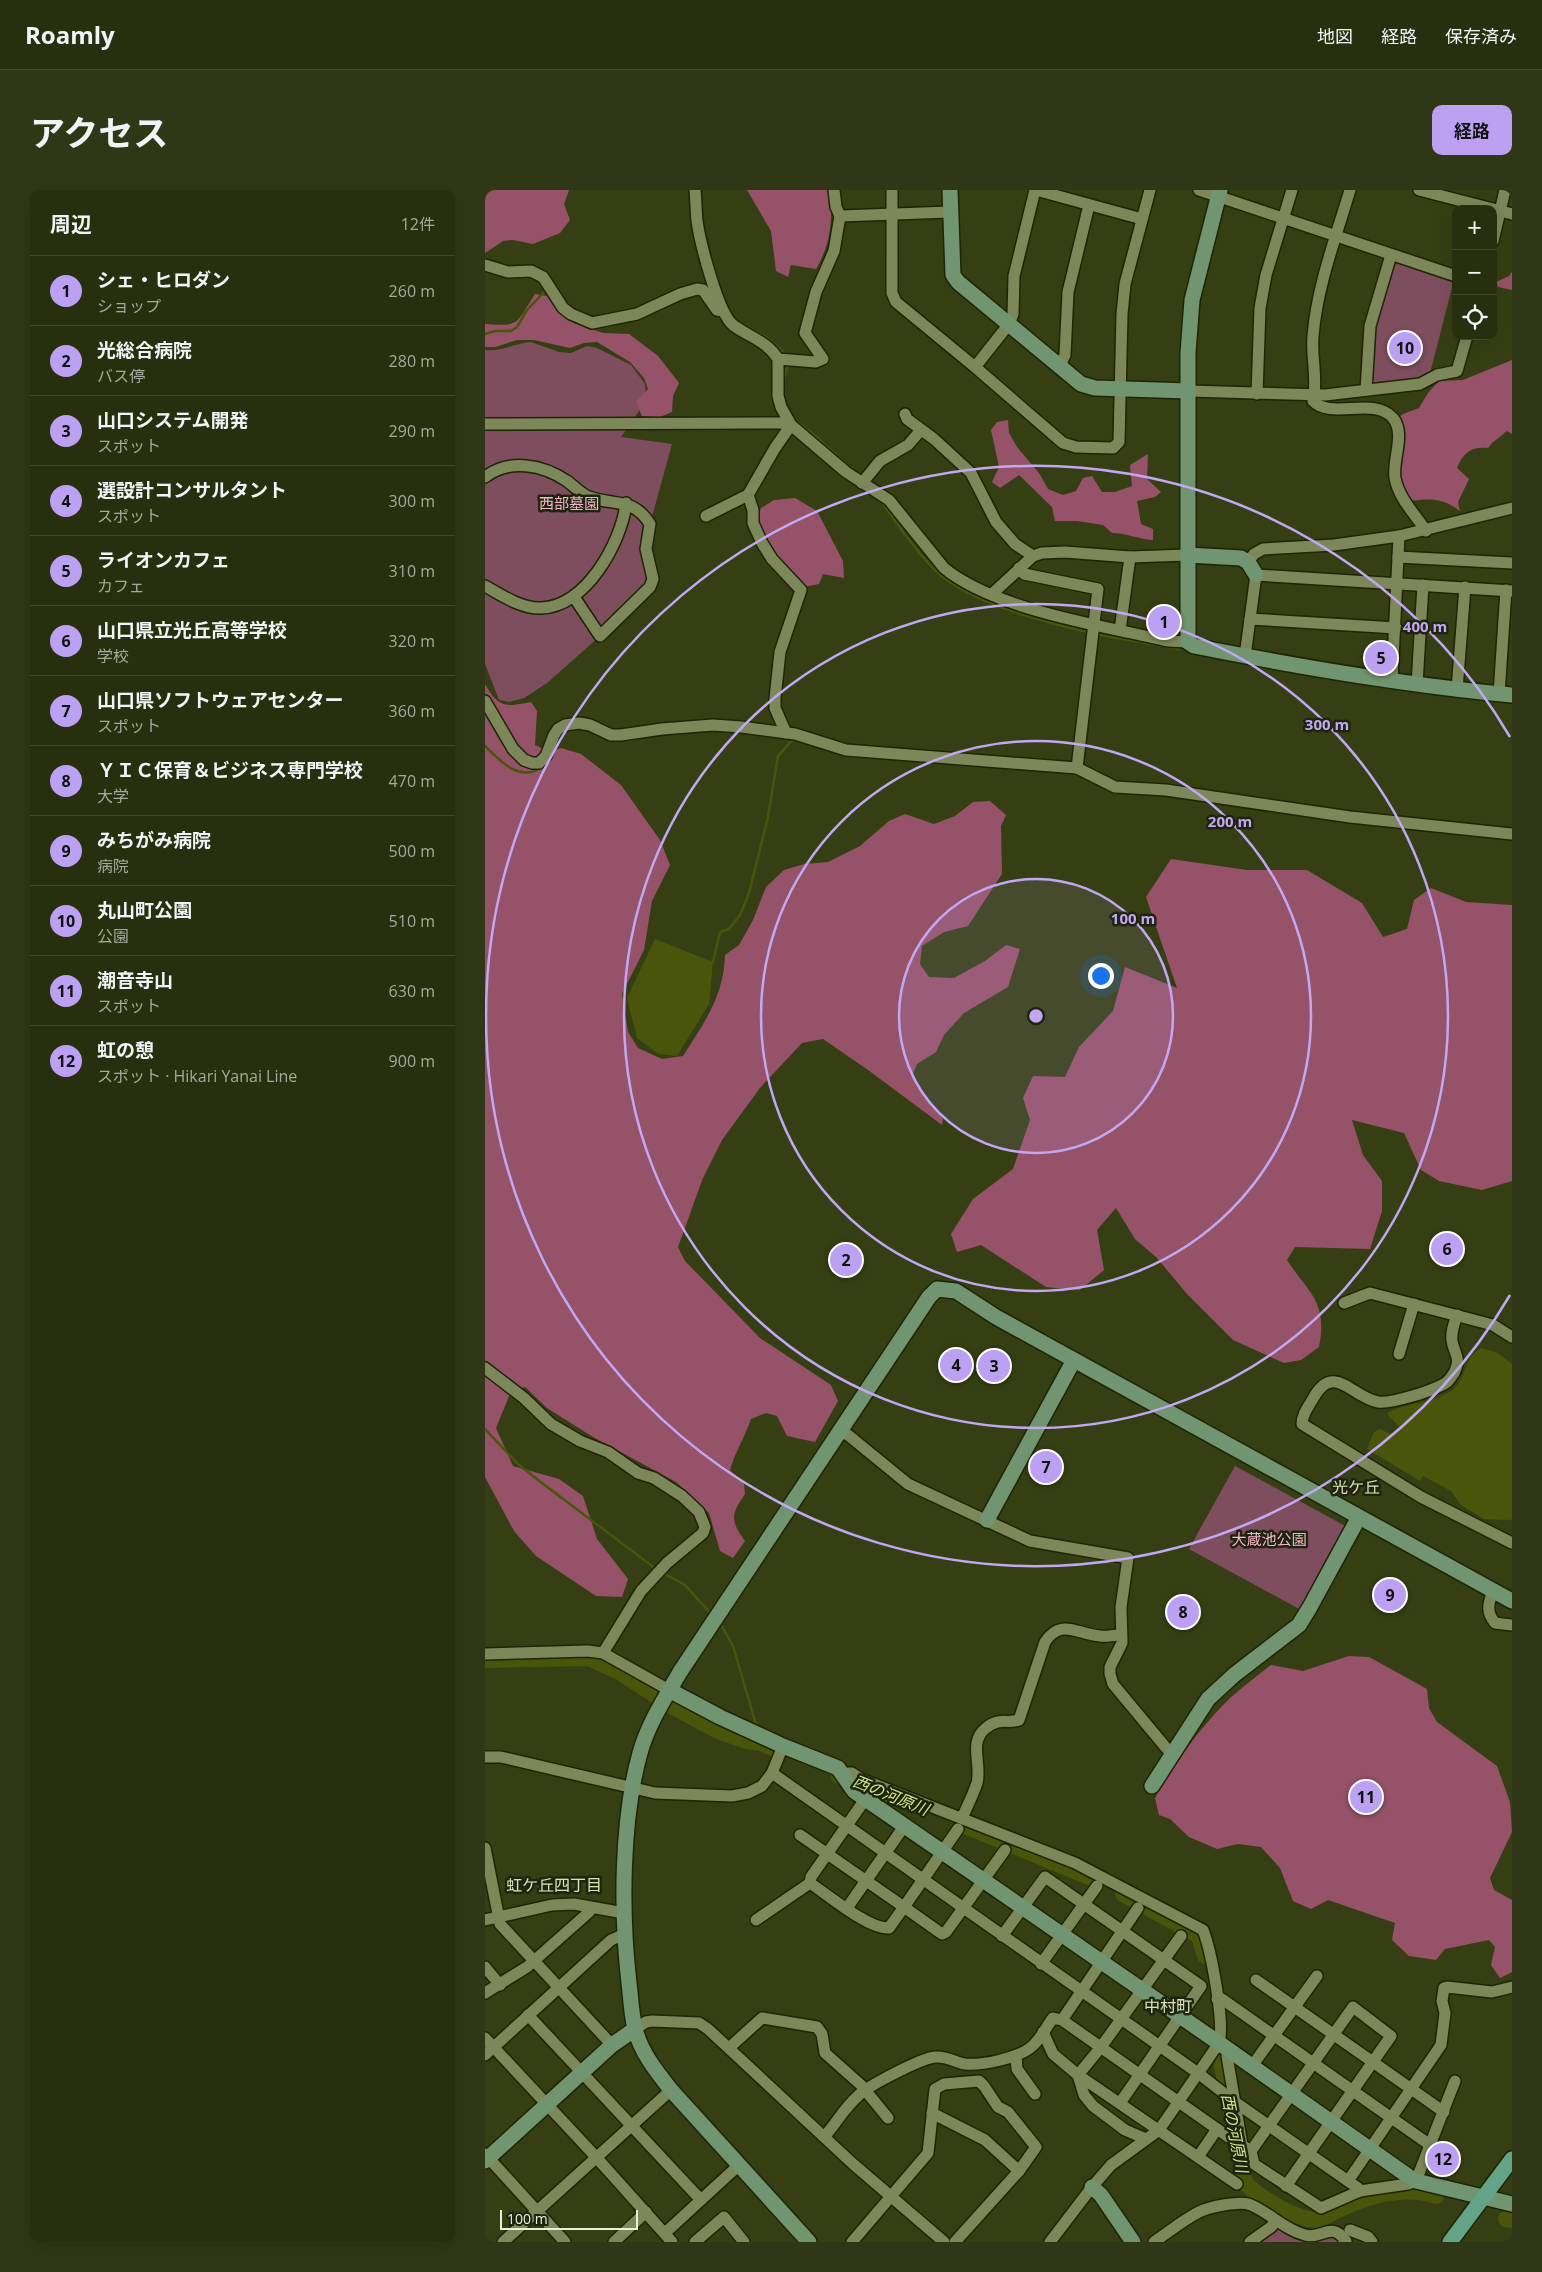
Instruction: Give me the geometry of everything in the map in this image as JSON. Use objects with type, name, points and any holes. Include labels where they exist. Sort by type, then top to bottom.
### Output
[{"type":"main road","points":[[1449,2242],[1485,2198],[1512,2159]]},
{"type":"street","points":[[695,190],[697,220],[702,244],[723,311],[734,325],[764,343],[778,359],[778,396],[781,407],[791,425],[862,483],[889,500],[944,568],[954,576],[992,594],[1031,608],[1168,641],[1188,642],[1194,646],[1245,656],[1392,680],[1505,695],[1509,590],[1398,583],[1252,568],[1241,558],[1188,555],[1131,556],[1065,552],[1042,553],[1033,556],[992,594]]},
{"type":"street","points":[[778,359],[816,362],[823,359],[805,333],[816,292],[834,251],[840,216],[836,206],[834,190]]},
{"type":"street","points":[[892,190],[892,293],[896,302],[1063,443],[1076,447],[1113,448],[1119,442],[1122,314],[1125,284],[1150,190]]},
{"type":"street","points":[[950,190],[953,275],[958,282],[1081,384],[1095,388],[1314,396],[1420,384],[1437,375],[1457,371],[1466,340]]},
{"type":"street","points":[[975,367],[1009,324],[1013,314],[1013,276],[1035,190],[1142,219]]},
{"type":"street","points":[[1199,190],[1220,193],[1337,237],[1452,275]]},
{"type":"street","points":[[1257,394],[1259,308],[1266,275],[1292,190]]},
{"type":"street","points":[[1350,190],[1317,304],[1313,338],[1313,401],[1317,405],[1329,409],[1354,407],[1381,410],[1393,418],[1397,428],[1398,442],[1395,466],[1397,484],[1414,518],[1426,530]]},
{"type":"street","points":[[1419,190],[1506,212]]},
{"type":"street","points":[[1497,233],[1506,212],[1505,190]]},
{"type":"street","points":[[1188,642],[1189,353],[1192,300],[1220,193]]},
{"type":"street","points":[[1061,366],[1065,355],[1068,292],[1089,205]]},
{"type":"street","points":[[840,216],[950,212]]},
{"type":"street","points":[[1366,390],[1369,326],[1391,255]]},
{"type":"street","points":[[485,265],[508,272],[531,271],[543,277],[563,308],[571,314],[592,323],[637,314],[680,294],[697,289],[703,290],[717,310],[723,311]]},
{"type":"street","points":[[905,414],[907,419],[971,473],[995,522],[1015,544],[1033,556]]},
{"type":"street","points":[[485,424],[781,423],[791,425]]},
{"type":"street","points":[[706,516],[748,495],[775,448],[791,425]]},
{"type":"street","points":[[862,483],[880,461],[908,445],[921,430]]},
{"type":"street","points":[[485,477],[498,470],[515,466],[543,468],[555,473],[588,496],[626,503],[643,514],[650,524],[646,549],[653,580],[650,587],[600,636],[574,597]]},
{"type":"street","points":[[748,495],[753,510],[753,523],[762,543],[771,559],[801,590],[780,652],[775,698],[775,708],[786,733]]},
{"type":"street","points":[[485,586],[527,607],[542,609],[557,605],[574,597],[607,558],[617,538],[626,503]]},
{"type":"street","points":[[1245,656],[1250,619],[1252,568],[1255,554],[1263,549],[1334,545],[1399,536],[1512,508]]},
{"type":"street","points":[[1392,680],[1399,536]]},
{"type":"street","points":[[1120,630],[1131,556]]},
{"type":"street","points":[[1398,557],[1512,563]]},
{"type":"street","points":[[1019,568],[1024,574],[1098,589],[1077,768]]},
{"type":"street","points":[[1417,684],[1423,585]]},
{"type":"street","points":[[1457,690],[1465,587]]},
{"type":"street","points":[[1250,619],[1395,628]]},
{"type":"street","points":[[485,701],[513,749],[523,760],[532,763],[539,763],[546,756],[558,729],[565,725],[579,723],[589,725],[611,735],[713,725],[795,734],[846,750],[1077,768],[1115,788],[1165,790],[1350,817],[1512,834]]},
{"type":"street","points":[[809,2242],[671,2090],[654,2069],[641,2046],[635,2029],[624,1913],[632,1788],[641,1752],[653,1718],[669,1690],[839,1431],[929,1297],[937,1289],[956,1291],[996,1317],[1512,1601]]},
{"type":"street","points":[[1344,1303],[1370,1293],[1493,1325],[1512,1337]]},
{"type":"street","points":[[1399,1354],[1414,1304]]},
{"type":"street","points":[[1457,1315],[1451,1331],[1452,1344],[1457,1352],[1457,1363],[1447,1382],[1437,1387],[1388,1402],[1369,1399],[1339,1382],[1328,1382],[1319,1387],[1302,1417],[1303,1424],[1421,1497],[1512,1543]]},
{"type":"street","points":[[987,1520],[1074,1360]]},
{"type":"street","points":[[485,1368],[524,1398],[551,1424],[580,1441],[608,1452],[638,1473],[655,1478],[682,1496],[699,1512],[705,1527],[703,1533],[667,1563],[641,1591],[603,1653]]},
{"type":"street","points":[[839,1431],[849,1436],[908,1484],[1030,1541],[1128,1558],[1122,1594],[1120,1634],[1122,1642],[1110,1667],[1113,1684],[1172,1755]]},
{"type":"street","points":[[1152,1786],[1208,1700],[1234,1675],[1299,1625],[1359,1517]]},
{"type":"street","points":[[1493,1591],[1488,1605],[1489,1616],[1495,1623],[1512,1625]]},
{"type":"street","points":[[810,1883],[869,1922],[883,1928],[889,1928],[924,1881],[960,1824],[977,1781],[978,1771],[975,1753],[978,1740],[985,1728],[1002,1720],[1015,1722],[1019,1720],[1045,1642],[1050,1635],[1066,1628],[1102,1637],[1120,1634]]},
{"type":"street","points":[[485,1654],[588,1651],[603,1653],[720,1718],[838,1768],[854,1791],[873,1791],[1093,1871],[1191,1926],[1203,1930],[1207,1941],[1221,2036],[1227,2056],[1242,2145],[1251,2152],[1254,2164],[1321,2208],[1359,2191],[1409,2184],[1416,2180],[1455,2081]]},
{"type":"street","points":[[485,1757],[501,1757],[655,1793],[732,1796],[748,1793],[762,1786],[772,1774],[783,1746]]},
{"type":"street","points":[[772,1774],[1197,2073],[1348,2181],[1359,2191]]},
{"type":"street","points":[[756,1920],[810,1883],[811,1877],[873,1791]]},
{"type":"street","points":[[873,1791],[905,1825],[1370,2150],[1416,2180],[1512,2204]]},
{"type":"street","points":[[847,1908],[905,1825]]},
{"type":"street","points":[[800,1835],[942,1934],[946,1932],[1005,1850]]},
{"type":"street","points":[[485,1848],[489,1878],[500,1924],[611,2045]]},
{"type":"street","points":[[1002,1936],[1045,1877],[1201,1986],[1120,2103]]},
{"type":"street","points":[[1041,1964],[1097,1886]]},
{"type":"street","points":[[485,1920],[552,1905],[574,1904],[624,1913]]},
{"type":"street","points":[[485,1993],[534,1962],[588,1914],[591,1908]]},
{"type":"street","points":[[1062,2020],[1138,1908]]},
{"type":"street","points":[[625,1934],[611,1940],[528,2015],[488,2047],[547,2105],[665,2232],[672,2242]]},
{"type":"street","points":[[1078,2075],[1101,2047],[1181,1936]]},
{"type":"street","points":[[485,1967],[500,1985]]},
{"type":"street","points":[[1252,2066],[1317,1976]]},
{"type":"street","points":[[1256,1980],[1444,2112]]},
{"type":"street","points":[[1348,2181],[1441,2046],[1445,2013],[1442,2001],[1444,1988],[1492,1992],[1512,1987]]},
{"type":"street","points":[[1217,1999],[1222,1999],[1430,2145]]},
{"type":"street","points":[[1251,2152],[1353,2007],[1391,2036],[1286,2186]]},
{"type":"street","points":[[528,2015],[632,2124],[701,2200]]},
{"type":"street","points":[[730,2047],[762,2018],[817,2026],[822,2034],[825,2052],[865,2090],[888,2118]]},
{"type":"street","points":[[824,2137],[848,2106],[865,2090],[925,2060],[935,2057],[949,2058],[968,2064],[1016,2056],[1031,2048],[1053,2018],[1062,2020],[1230,2138]]},
{"type":"street","points":[[565,2242],[537,2210],[486,2158],[547,2105],[611,2045],[646,2022],[699,2023],[730,2047],[890,2198],[944,2242]]},
{"type":"street","points":[[1043,2032],[1053,2054],[1078,2075],[1237,2184]]},
{"type":"street","points":[[1051,2242],[1091,2187],[1111,2165],[1159,2130],[1197,2073],[1224,2047]]},
{"type":"street","points":[[1016,2056],[1017,2069],[1035,2094]]},
{"type":"street","points":[[968,2064],[968,2081]]},
{"type":"street","points":[[1078,2075],[1084,2095],[1093,2106],[1125,2130],[1147,2139]]},
{"type":"street","points":[[852,2242],[928,2153],[935,2089],[944,2084],[979,2081],[998,2107],[1008,2112],[1036,2147],[1019,2171],[955,2242]]},
{"type":"street","points":[[503,2242],[671,2090]]},
{"type":"street","points":[[932,2113],[985,2140],[1019,2171]]},
{"type":"street","points":[[1198,2157],[1217,2129]]},
{"type":"street","points":[[665,2232],[739,2165]]},
{"type":"street","points":[[1091,2187],[1101,2195],[1133,2242]]},
{"type":"street","points":[[1154,2242],[1200,2210],[1241,2202],[1251,2205],[1276,2221],[1307,2236],[1332,2230],[1339,2233],[1346,2241],[1344,2242]]},
{"type":"street","points":[[614,2242],[646,2212]]},
{"type":"street","points":[[695,2242],[724,2217],[744,2242]]},
{"type":"street","points":[[1250,2242],[1271,2227],[1276,2221]]},
{"type":"street","points":[[1350,2230],[1368,2237],[1373,2242]]},
{"type":"green space","points":[[1398,262],[1452,279],[1452,288],[1430,373],[1418,379],[1375,387],[1372,383],[1375,324],[1392,265]]},
{"type":"green space","name":"西部墓園","points":[[531,342],[559,352],[571,353],[587,346],[597,348],[631,365],[645,384],[646,401],[621,437],[672,444],[650,524],[653,579],[600,636],[547,683],[524,698],[509,702],[499,700],[485,664],[485,350],[497,350]]},
{"type":"green space","name":"大蔵池公園","points":[[1235,1466],[1349,1528],[1303,1611],[1189,1549]]},
{"type":"green space","points":[[1278,2226],[1334,2233],[1338,2237],[1337,2242],[1256,2242]]},
{"type":"shaded area","points":[[485,190],[569,190],[564,204],[570,220],[560,233],[533,244],[513,240],[503,241],[485,253]]},
{"type":"shaded area","points":[[747,190],[830,190],[830,231],[825,250],[816,269],[791,265],[788,277],[776,271],[771,231]]},
{"type":"shaded area","points":[[1512,272],[1512,290],[1498,287],[1497,282],[1509,276]]},
{"type":"shaded area","points":[[535,294],[547,296],[558,312],[574,323],[603,333],[629,334],[658,356],[679,383],[673,396],[672,412],[660,417],[642,416],[636,402],[648,389],[644,378],[630,362],[597,342],[584,343],[570,348],[534,340],[517,340],[495,347],[485,347],[485,324],[505,325],[516,321]]},
{"type":"shaded area","points":[[1512,360],[1512,434],[1507,431],[1488,448],[1472,449],[1462,458],[1457,468],[1469,479],[1458,502],[1460,511],[1441,501],[1408,501],[1401,489],[1396,419],[1419,408],[1428,393],[1439,381],[1463,380]]},
{"type":"shaded area","points":[[1008,420],[1009,433],[1017,447],[1039,473],[1048,489],[1063,495],[1076,491],[1083,478],[1092,476],[1102,492],[1115,492],[1132,486],[1130,465],[1148,454],[1147,479],[1161,492],[1155,497],[1137,501],[1141,524],[1153,529],[1153,540],[1112,533],[1103,525],[1077,521],[1055,521],[1052,507],[1019,475],[1000,488],[992,482],[999,467],[991,430],[997,422]]},
{"type":"shaded area","points":[[795,498],[817,511],[843,561],[844,578],[823,574],[819,584],[803,587],[774,557],[757,521],[761,508],[774,500]]},
{"type":"shaded area","points":[[485,684],[494,698],[503,704],[515,705],[531,702],[537,711],[535,745],[550,752],[561,748],[581,754],[621,785],[660,840],[670,865],[652,901],[644,950],[622,994],[628,1032],[638,1048],[662,1059],[683,1056],[717,996],[724,970],[725,955],[739,945],[753,920],[766,887],[784,870],[804,864],[828,862],[860,846],[889,821],[905,814],[934,824],[955,816],[973,802],[990,801],[1006,815],[1001,826],[1002,874],[968,926],[944,932],[922,946],[920,964],[929,977],[954,978],[985,961],[1006,945],[1020,949],[1008,987],[964,1013],[944,1035],[936,1052],[917,1064],[912,1076],[943,1119],[942,1125],[823,1039],[802,1043],[760,1088],[722,1140],[703,1178],[678,1247],[685,1261],[760,1338],[831,1385],[838,1401],[815,1442],[787,1436],[777,1416],[766,1413],[751,1419],[730,1470],[744,1484],[745,1494],[737,1507],[734,1518],[737,1528],[745,1541],[733,1558],[720,1551],[709,1513],[676,1482],[593,1437],[547,1408],[525,1387],[510,1394],[496,1428],[513,1466],[559,1479],[583,1496],[597,1539],[628,1579],[622,1597],[596,1596],[536,1556],[514,1531],[485,1477]]},
{"type":"shaded area","points":[[1171,859],[1247,870],[1307,870],[1362,903],[1383,937],[1407,929],[1414,900],[1431,888],[1466,902],[1512,905],[1512,1181],[1482,1190],[1439,1181],[1421,1170],[1404,1133],[1352,1120],[1363,1155],[1382,1181],[1382,1211],[1370,1249],[1295,1247],[1287,1260],[1315,1299],[1321,1319],[1319,1347],[1301,1360],[1284,1363],[1233,1340],[1188,1295],[1156,1257],[1135,1239],[1116,1208],[1097,1230],[1104,1270],[1080,1290],[1046,1287],[981,1245],[957,1252],[951,1234],[973,1199],[1013,1169],[1030,1120],[1023,1098],[1033,1076],[1065,1077],[1079,1047],[1113,1011],[1125,967],[1177,988],[1146,897]]},
{"type":"shaded area","points":[[655,939],[713,962],[709,1004],[677,1056],[658,1054],[637,1038],[627,998]]},
{"type":"shaded area","points":[[1481,1348],[1498,1353],[1512,1364],[1512,1520],[1484,1519],[1461,1505],[1451,1491],[1423,1476],[1420,1481],[1367,1449],[1374,1432],[1380,1429],[1393,1435],[1400,1429],[1387,1413],[1436,1398],[1451,1391],[1460,1381],[1471,1357]]},
{"type":"shaded area","points":[[1349,1656],[1369,1657],[1427,1689],[1429,1708],[1437,1722],[1497,1766],[1510,1802],[1512,1832],[1490,1878],[1494,1890],[1512,1900],[1512,1972],[1500,1978],[1491,1965],[1495,1947],[1489,1940],[1445,1949],[1436,1960],[1409,1956],[1392,1940],[1395,1923],[1328,1900],[1311,1909],[1293,1901],[1280,1868],[1261,1847],[1238,1844],[1217,1849],[1189,1837],[1170,1819],[1159,1815],[1155,1798],[1171,1771],[1208,1722],[1239,1690],[1271,1665],[1303,1671]]},
{"type":"waterway","points":[[507,277],[531,277]]},
{"type":"waterway","points":[[485,334],[495,331],[511,331],[517,327],[527,310],[546,290]]},
{"type":"waterway","points":[[740,324],[766,337],[787,355]]},
{"type":"waterway","points":[[783,382],[788,364]]},
{"type":"waterway","points":[[798,423],[850,468]]},
{"type":"waterway","points":[[881,501],[921,555],[936,571],[967,593],[1029,617],[1088,632]]},
{"type":"waterway","points":[[1096,634],[1179,649]]},
{"type":"waterway","points":[[559,737],[566,731],[572,730]]},
{"type":"waterway","points":[[713,962],[720,932],[729,929],[740,915],[749,893],[768,817],[778,756],[794,738]]},
{"type":"waterway","points":[[485,746],[497,758],[518,771],[526,773],[542,767]]},
{"type":"waterway","points":[[1121,793],[1148,794]]},
{"type":"waterway","points":[[485,1429],[519,1465],[656,1569]]},
{"type":"waterway","points":[[663,1573],[685,1585],[711,1614]]},
{"type":"waterway","points":[[720,1623],[733,1646],[757,1728]]},
{"type":"waterway","name":"西の河原川","points":[[485,1660],[589,1658],[619,1672],[675,1708],[718,1731],[746,1741],[761,1743],[778,1750]]},
{"type":"waterway","name":"西の河原川","points":[[839,1776],[889,1795]]},
{"type":"waterway","name":"西の河原川","points":[[963,1825],[1099,1881]]},
{"type":"waterway","name":"西の河原川","points":[[1123,1894],[1199,1936],[1205,1956]]},
{"type":"waterway","name":"西の河原川","points":[[1220,2056],[1245,2183],[1269,2202],[1301,2217],[1319,2220],[1346,2206],[1376,2196],[1406,2192],[1436,2196]]},
{"type":"waterway","name":"西の河原川","points":[[1506,2219],[1512,2220]]},
{"type":"place","name":"丸山町公園","points":[[1405,348]]},
{"type":"place","name":"シェ・ヒロダン","points":[[1164,622]]},
{"type":"place","name":"ライオンカフェ","points":[[1381,658]]},
{"type":"place","name":"山口県立光丘高等学校","points":[[1447,1249]]},
{"type":"place","name":"光総合病院","points":[[846,1260]]},
{"type":"place","name":"選設計コンサルタント","points":[[956,1365]]},
{"type":"place","name":"山口システム開発","points":[[994,1366]]},
{"type":"place","name":"山口県ソフトウェアセンター","points":[[1046,1467]]},
{"type":"place","name":"みちがみ病院","points":[[1390,1595]]},
{"type":"place","name":"ＹＩＣ保育＆ビジネス専門学校","points":[[1183,1612]]},
{"type":"place","name":"潮音寺山","points":[[1366,1797]]},
{"type":"place","name":"虹の憩","points":[[1443,2159]]},
{"type":"district","name":"光ケ丘","points":[[1356,1487]]},
{"type":"district","name":"虹ケ丘四丁目","points":[[554,1885]]},
{"type":"district","name":"中村町","points":[[1168,2006]]}]
